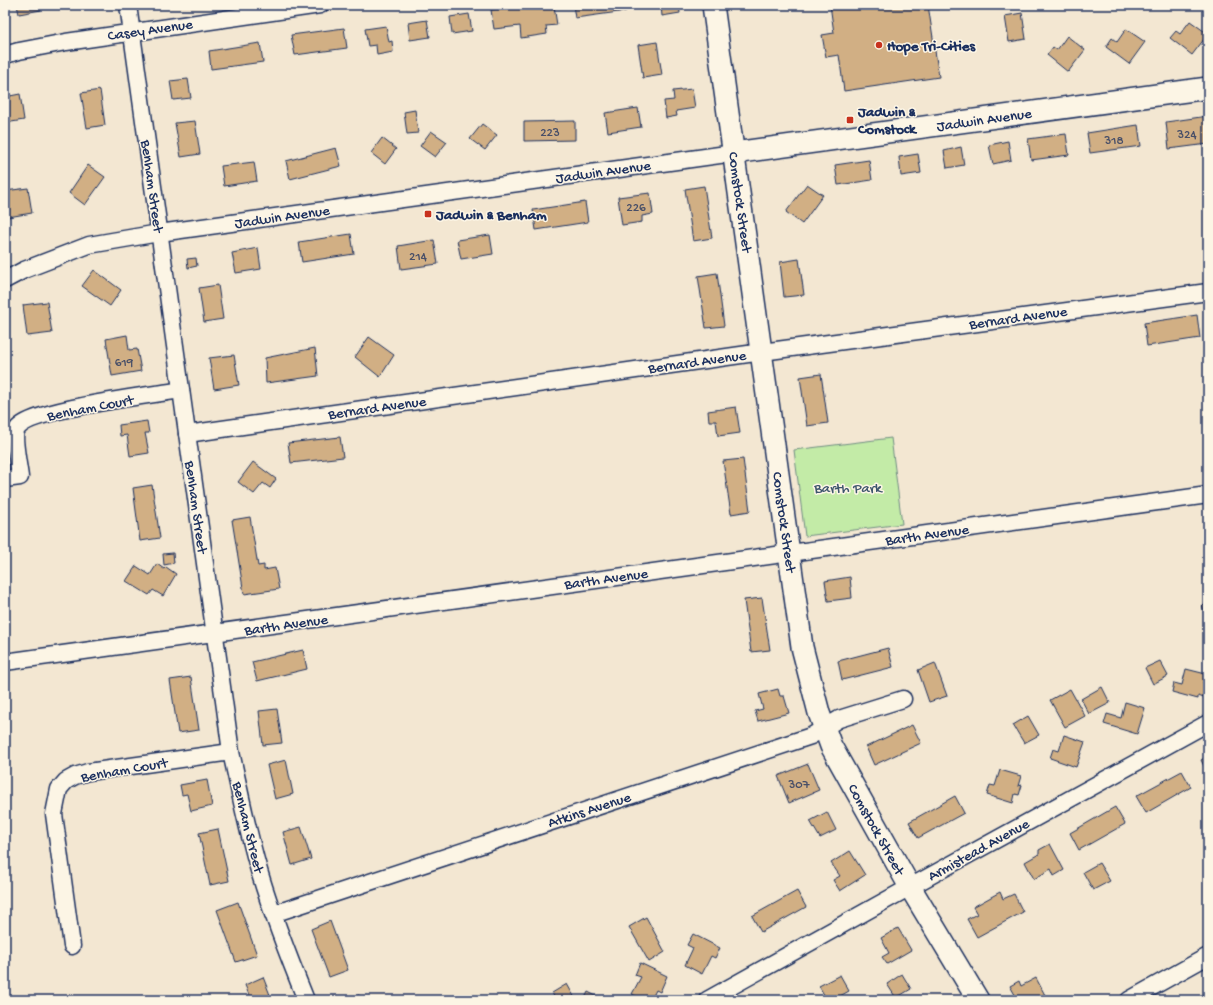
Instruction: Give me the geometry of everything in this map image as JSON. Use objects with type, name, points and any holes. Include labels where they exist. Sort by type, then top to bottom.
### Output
[{"type":"street","name":"Benham Street","points":[[128,5],[231,752],[246,820],[260,873],[287,953],[306,1000]]},
{"type":"street","name":"Casey Avenue","points":[[5,55],[66,42],[320,5]]},
{"type":"street","name":"Comstock Street","points":[[713,5],[802,647],[811,684],[831,746],[910,887],[978,1000]]},
{"type":"street","name":"Jadwin Avenue","points":[[5,280],[24,270],[90,245],[159,233],[1208,88]]},
{"type":"street","name":"Bernard Avenue","points":[[187,434],[762,352],[1208,292]]},
{"type":"street","name":"Benham Court","points":[[5,479],[20,477],[15,438],[16,431],[21,425],[30,420],[66,408],[181,390]]},
{"type":"street","name":"Barth Avenue","points":[[5,662],[1208,495]]},
{"type":"street","name":"Atkins Avenue","points":[[273,914],[811,736],[839,719],[904,699]]},
{"type":"street","name":"Armistead Avenue","points":[[707,1000],[1208,723]]},
{"type":"street","name":"Benham Court","points":[[72,946],[54,814],[59,789],[75,776],[88,772],[231,752]]},
{"type":"street","points":[[1129,1000],[1208,956]]},
{"type":"green space","name":"Barth Park","points":[[891,438],[902,524],[805,536],[794,450]]},
{"type":"building","points":[[17,5],[40,5],[41,10],[19,14]]},
{"type":"building","points":[[543,5],[543,8],[554,6],[557,25],[546,26],[547,34],[521,38],[520,26],[494,29],[491,10]]},
{"type":"building","points":[[573,5],[626,5],[626,11],[575,18]]},
{"type":"building","points":[[661,5],[679,5],[680,13],[662,16]]},
{"type":"building","name":"Hope Tri-Cities","points":[[830,5],[928,5],[939,77],[844,91],[839,55],[826,57],[822,35],[834,33]]},
{"type":"building","points":[[1022,13],[1026,39],[1009,42],[1005,16]]},
{"type":"building","points":[[469,14],[472,31],[452,34],[450,17]]},
{"type":"building","points":[[427,20],[430,37],[410,40],[408,23]]},
{"type":"building","points":[[1190,21],[1208,34],[1192,55],[1170,38],[1176,31],[1180,34]]},
{"type":"building","points":[[386,26],[389,42],[392,41],[393,52],[377,55],[376,45],[368,46],[365,29]]},
{"type":"building","points":[[344,28],[347,48],[295,55],[291,35]]},
{"type":"building","points":[[1126,29],[1145,42],[1129,64],[1106,47],[1112,38],[1117,42]]},
{"type":"building","points":[[1067,36],[1085,50],[1068,72],[1047,55],[1053,47],[1057,50]]},
{"type":"building","points":[[657,42],[662,75],[643,78],[638,45]]},
{"type":"building","points":[[260,43],[263,62],[211,69],[209,51]]},
{"type":"building","points":[[188,79],[191,98],[173,100],[170,81]]},
{"type":"building","points":[[692,89],[695,108],[676,111],[677,116],[666,118],[664,101],[674,100],[673,91]]},
{"type":"building","points":[[9,90],[10,96],[20,94],[24,120],[5,123],[5,91]]},
{"type":"building","points":[[100,90],[105,125],[87,128],[81,93]]},
{"type":"building","points":[[638,108],[641,127],[608,132],[605,113]]},
{"type":"building","points":[[415,110],[418,133],[407,134],[404,112]]},
{"type":"building","points":[[1208,116],[1208,144],[1169,149],[1166,122]]},
{"type":"building","points":[[195,121],[200,154],[181,157],[175,123]]},
{"type":"building","points":[[575,121],[575,140],[524,141],[524,122]]},
{"type":"building","points":[[482,124],[497,135],[485,150],[470,139]]},
{"type":"building","points":[[1138,125],[1141,146],[1090,153],[1087,133]]},
{"type":"building","points":[[431,131],[447,142],[435,157],[420,146]]},
{"type":"building","points":[[1066,134],[1069,155],[1031,160],[1028,139]]},
{"type":"building","points":[[382,138],[396,149],[385,164],[371,153]]},
{"type":"building","points":[[1008,141],[1011,160],[993,164],[989,145]]},
{"type":"building","points":[[961,147],[964,165],[947,168],[944,151]]},
{"type":"building","points":[[336,148],[341,166],[290,179],[286,161]]},
{"type":"building","points":[[918,154],[921,173],[901,176],[899,157]]},
{"type":"building","points":[[869,160],[872,180],[838,185],[835,165]]},
{"type":"building","points":[[254,162],[257,181],[224,186],[221,166]]},
{"type":"building","points":[[88,165],[105,177],[85,205],[69,193]]},
{"type":"building","points":[[807,184],[823,195],[802,224],[786,212]]},
{"type":"building","points":[[704,186],[712,238],[693,241],[685,189]]},
{"type":"building","points":[[28,188],[32,213],[8,217],[5,191]]},
{"type":"building","points":[[650,193],[653,214],[642,216],[642,222],[622,225],[618,197]]},
{"type":"building","points":[[585,202],[588,222],[536,230],[533,210]]},
{"type":"building","points":[[351,234],[354,254],[302,262],[299,242]]},
{"type":"building","points":[[490,235],[493,254],[461,259],[457,240]]},
{"type":"building","points":[[434,240],[438,264],[401,269],[398,246]]},
{"type":"building","points":[[258,248],[261,269],[236,273],[232,253]]},
{"type":"building","points":[[196,258],[197,266],[188,268],[187,259]]},
{"type":"building","points":[[799,259],[804,295],[784,297],[780,262]]},
{"type":"building","points":[[94,270],[121,290],[110,306],[82,286]]},
{"type":"building","points":[[717,273],[724,326],[706,328],[698,276]]},
{"type":"building","points":[[218,285],[223,319],[204,322],[199,288]]},
{"type":"building","points":[[47,302],[52,333],[27,336],[23,305]]},
{"type":"building","points":[[1197,315],[1200,338],[1147,346],[1144,323]]},
{"type":"building","points":[[127,335],[129,350],[137,349],[141,371],[112,376],[106,339]]},
{"type":"building","points":[[369,337],[394,355],[380,377],[355,357]]},
{"type":"building","points":[[315,348],[318,376],[266,383],[265,358]]},
{"type":"building","points":[[234,355],[239,385],[214,389],[209,358]]},
{"type":"building","points":[[821,374],[828,423],[807,426],[800,377]]},
{"type":"building","points":[[736,407],[740,433],[718,436],[716,421],[709,421],[708,411]]},
{"type":"building","points":[[147,421],[149,433],[145,433],[149,453],[130,456],[127,435],[120,436],[119,425]]},
{"type":"building","points":[[340,437],[343,457],[291,463],[288,443]]},
{"type":"building","points":[[743,459],[750,511],[731,514],[723,461]]},
{"type":"building","points":[[253,462],[276,479],[270,488],[263,483],[254,494],[238,482]]},
{"type":"building","points":[[152,485],[160,538],[140,541],[133,488]]},
{"type":"building","points":[[250,517],[258,566],[264,565],[264,570],[275,568],[279,589],[244,594],[232,520]]},
{"type":"building","points":[[173,553],[174,563],[164,565],[163,554]]},
{"type":"building","points":[[157,564],[164,569],[166,567],[176,574],[163,596],[153,590],[149,595],[126,581],[136,566],[150,575]]},
{"type":"building","points":[[850,577],[852,598],[828,601],[825,581]]},
{"type":"building","points":[[762,598],[770,650],[751,652],[744,600]]},
{"type":"building","points":[[1208,603],[1208,622],[1207,622],[1202,605]]},
{"type":"building","points":[[888,648],[893,667],[842,680],[838,661]]},
{"type":"building","points":[[303,650],[307,669],[257,681],[252,662]]},
{"type":"building","points":[[1160,661],[1168,676],[1153,684],[1145,668]]},
{"type":"building","points":[[935,663],[947,696],[929,702],[918,670]]},
{"type":"building","points":[[1186,669],[1206,674],[1203,683],[1208,685],[1204,698],[1198,696],[1198,699],[1172,692],[1174,683],[1182,685]]},
{"type":"building","points":[[191,677],[199,730],[178,733],[170,680]]},
{"type":"building","points":[[1102,687],[1110,703],[1089,714],[1081,699]]},
{"type":"building","points":[[778,689],[780,696],[784,696],[789,713],[758,721],[755,711],[763,709],[759,694]]},
{"type":"building","points":[[1070,689],[1085,716],[1065,727],[1050,700]]},
{"type":"building","points":[[1125,702],[1145,708],[1137,734],[1104,724],[1107,714],[1121,718]]},
{"type":"building","points":[[277,709],[282,743],[263,745],[259,711]]},
{"type":"building","points":[[1028,716],[1039,735],[1024,743],[1013,725]]},
{"type":"building","points":[[912,725],[921,743],[874,765],[866,747]]},
{"type":"building","points":[[1064,735],[1085,742],[1076,767],[1050,758],[1053,749],[1059,751]]},
{"type":"building","points":[[1208,756],[1208,774],[1201,760]]},
{"type":"building","points":[[286,760],[293,794],[275,799],[267,765]]},
{"type":"building","points":[[808,764],[819,790],[789,803],[778,776]]},
{"type":"building","points":[[1000,770],[1021,776],[1018,786],[1022,785],[1019,795],[1015,794],[1013,803],[987,795],[990,785],[995,786]]},
{"type":"building","points":[[1182,771],[1191,787],[1146,813],[1136,796]]},
{"type":"building","points":[[207,780],[212,806],[191,811],[187,794],[182,795],[180,785]]},
{"type":"building","points":[[955,796],[964,813],[918,838],[909,822]]},
{"type":"building","points":[[1115,807],[1125,824],[1079,850],[1070,833]]},
{"type":"building","points":[[827,812],[836,830],[820,838],[810,821]]},
{"type":"building","points":[[301,827],[311,859],[292,865],[283,832]]},
{"type":"building","points":[[218,829],[229,881],[210,885],[199,833]]},
{"type":"building","points":[[1050,844],[1064,870],[1054,876],[1051,869],[1034,879],[1025,862],[1039,854],[1039,850]]},
{"type":"building","points":[[850,851],[865,875],[840,891],[833,880],[840,876],[831,863]]},
{"type":"building","points":[[1099,863],[1110,881],[1093,890],[1083,872]]},
{"type":"building","points":[[797,891],[806,907],[761,932],[752,916]]},
{"type":"building","points":[[1000,892],[1003,899],[1014,894],[1023,912],[977,937],[967,919],[977,914],[973,907]]},
{"type":"building","points":[[238,902],[257,955],[236,962],[217,910]]},
{"type":"building","points":[[646,917],[665,952],[649,962],[629,927]]},
{"type":"building","points":[[330,921],[348,970],[329,977],[311,929]]},
{"type":"building","points":[[898,928],[911,950],[887,964],[882,957],[889,953],[881,938]]},
{"type":"building","points":[[693,934],[720,948],[715,958],[711,956],[702,974],[685,965],[693,948],[687,945]]},
{"type":"building","points":[[640,963],[667,976],[660,992],[656,990],[651,1000],[644,1000],[632,994],[641,977],[635,975]]},
{"type":"building","points":[[902,974],[911,989],[896,998],[887,984]]},
{"type":"building","points":[[840,975],[849,991],[833,1000],[827,1000],[819,986]]},
{"type":"building","points":[[263,977],[272,1000],[251,1000],[245,985]]},
{"type":"building","points":[[1036,978],[1046,997],[1041,1000],[1018,1000],[1010,986],[1019,981],[1021,986]]},
{"type":"building","points":[[567,984],[576,1000],[556,1000],[552,993]]},
{"type":"building","points":[[588,992],[604,1000],[584,1000]]},
{"type":"building","points":[[359,995],[361,1000],[349,1000]]},
{"type":"place","name":"Hope Tri-Cities","points":[[879,45]]},
{"type":"place","name":"Jadwin & Comstock","points":[[850,120]]},
{"type":"place","name":"Jadwin & Benham","points":[[428,214]]}]
